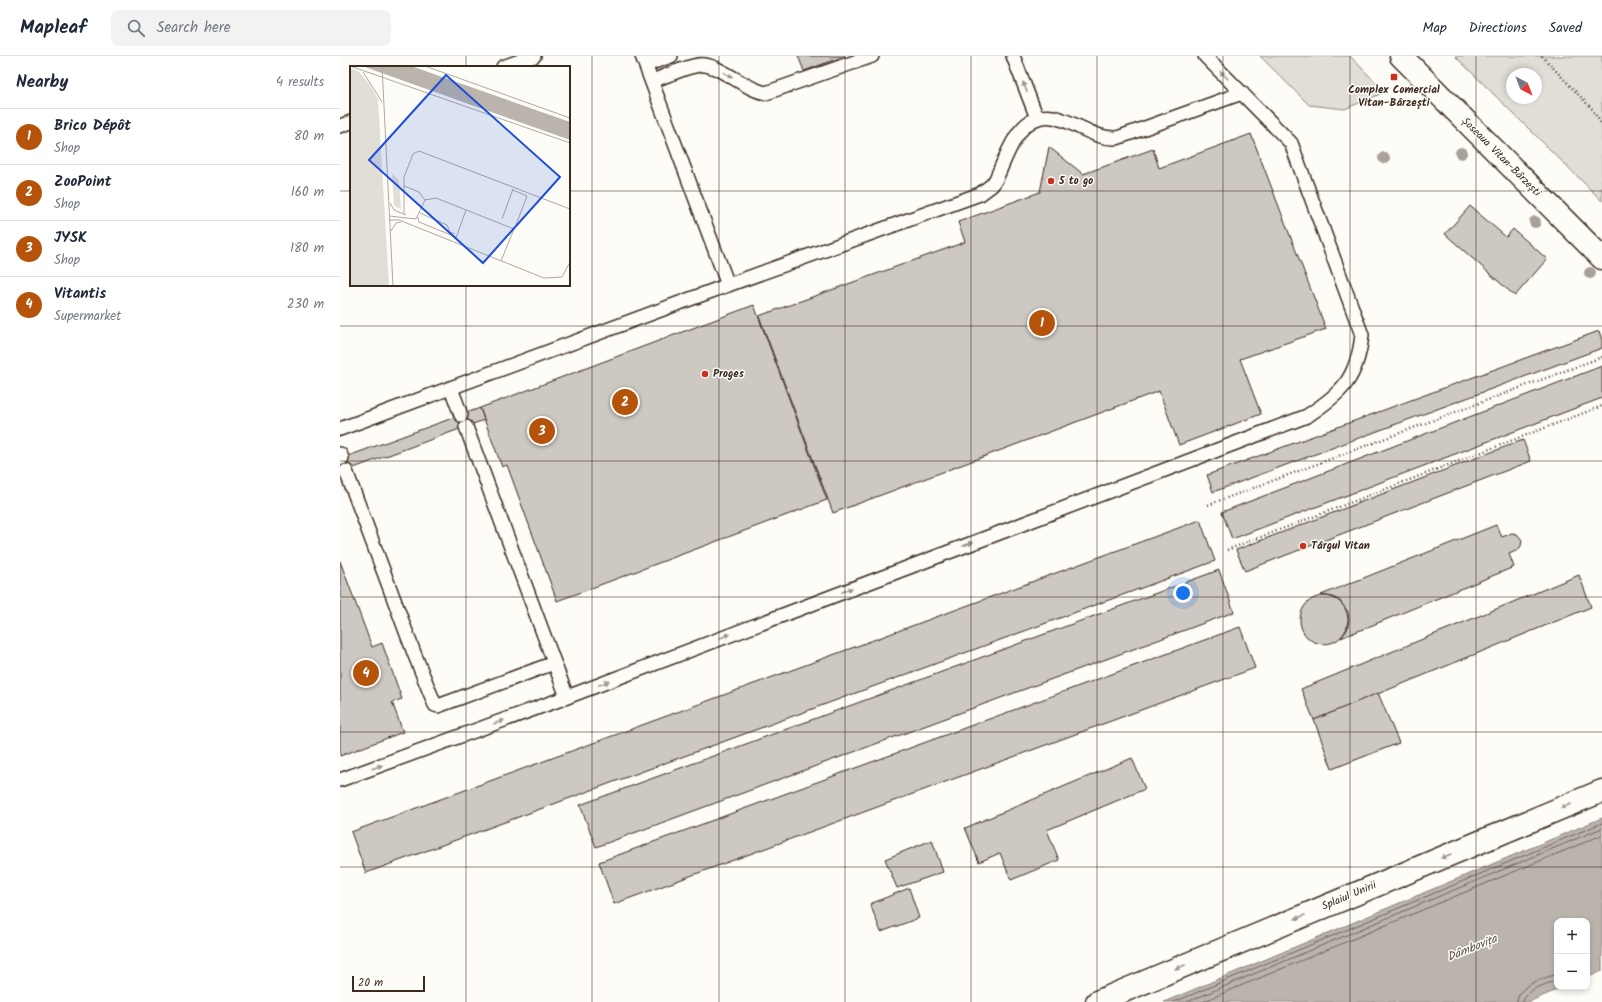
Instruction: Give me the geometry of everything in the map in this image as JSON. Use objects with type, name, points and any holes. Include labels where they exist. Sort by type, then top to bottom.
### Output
[{"type":"main road","name":"Șoseaua Vitan-Bârzești","points":[[1401,56],[1602,258]]},
{"type":"main road","name":"Splaiul Unirii","points":[[1096,1002],[1602,791]]},
{"type":"lane","points":[[506,66],[534,56]]},
{"type":"lane","points":[[671,56],[644,60],[728,285]]},
{"type":"lane","points":[[652,81],[699,65],[709,65],[757,92],[766,93],[872,56]]},
{"type":"lane","points":[[1013,56],[1037,118]]},
{"type":"lane","points":[[340,780],[567,696],[1307,416],[1321,406],[1342,388],[1352,374],[1360,355],[1362,335],[1291,143],[1205,56]]},
{"type":"lane","points":[[340,429],[728,285],[980,194],[992,185],[996,179],[1020,130],[1028,122],[1037,118],[1053,117],[1099,136],[1117,138],[1242,93]]},
{"type":"lane","points":[[340,126],[350,122]]},
{"type":"lane","points":[[450,388],[461,415]]},
{"type":"lane","points":[[466,427],[567,696]]},
{"type":"lane","points":[[346,471],[435,706],[554,663]]},
{"type":"path","points":[[1542,56],[1592,109],[1602,125]]},
{"type":"path","points":[[1208,505],[1602,357]]},
{"type":"path","points":[[1227,550],[1602,406]]},
{"type":"shaded area","points":[[1260,56],[1350,56],[1385,92],[1345,109],[1309,105]]},
{"type":"shaded area","points":[[1455,56],[1602,56],[1602,201]]},
{"type":"water","name":"Dâmbovița","points":[[1602,818],[1602,971],[1590,977],[1590,918],[1554,918],[1554,990],[1557,990],[1528,1002],[1164,1002]]},
{"type":"building","points":[[798,56],[845,56],[804,71]]},
{"type":"building","points":[[1251,134],[1326,329],[1240,359],[1261,414],[1179,445],[1159,391],[833,513],[759,316],[965,242],[958,222],[1040,192],[1049,147],[1083,174],[1153,149],[1159,168]]},
{"type":"building","points":[[1470,206],[1506,237],[1513,229],[1547,259],[1515,296],[1445,234]]},
{"type":"building","points":[[754,305],[827,500],[557,601],[507,465],[502,467],[480,408]]},
{"type":"building","points":[[1599,331],[1602,340],[1602,348],[1213,492],[1207,475]]},
{"type":"building","points":[[1602,366],[1602,398],[1232,539],[1222,512]]},
{"type":"building","points":[[480,408],[484,420],[340,473],[340,459]]},
{"type":"building","points":[[1523,440],[1531,461],[1245,571],[1236,550]]},
{"type":"building","points":[[1200,520],[1215,561],[366,873],[351,832]]},
{"type":"building","points":[[1496,525],[1502,537],[1512,533],[1517,534],[1522,540],[1521,546],[1518,550],[1509,554],[1514,567],[1341,638],[1347,630],[1349,620],[1348,612],[1340,601],[1333,597],[1321,595]]},
{"type":"building","points":[[340,561],[372,647],[382,643],[402,699],[392,702],[403,732],[340,756]]},
{"type":"building","points":[[1219,570],[1234,612],[596,847],[580,805]]},
{"type":"building","points":[[1579,575],[1591,607],[1314,720],[1301,689]]},
{"type":"building","points":[[1319,596],[1329,596],[1338,600],[1344,606],[1348,615],[1348,625],[1344,634],[1338,640],[1329,644],[1319,644],[1310,640],[1304,634],[1300,625],[1300,615],[1304,606],[1310,600]]},
{"type":"building","points":[[1240,627],[1255,668],[614,904],[599,862]]},
{"type":"building","points":[[1378,693],[1399,743],[1332,769],[1314,720]]},
{"type":"building","points":[[1132,758],[1145,789],[1047,830],[1059,860],[1011,880],[1000,853],[979,862],[965,828]]},
{"type":"building","points":[[932,840],[943,872],[897,888],[885,859]]},
{"type":"building","points":[[909,888],[919,918],[881,932],[870,904]]},
{"type":"place","name":"Complex Comercial Vitan-Bârzești","points":[[1394,77]]},
{"type":"place","name":"5 to go","points":[[1051,181]]},
{"type":"place","name":"Brico Dépôt","points":[[1042,323]]},
{"type":"place","name":"Proges","points":[[705,374]]},
{"type":"place","name":"ZooPoint","points":[[625,402]]},
{"type":"place","name":"JYSK","points":[[542,431]]},
{"type":"place","name":"Târgul Vitan","points":[[1303,546]]},
{"type":"place","name":"Vitantis","points":[[366,673]]}]
